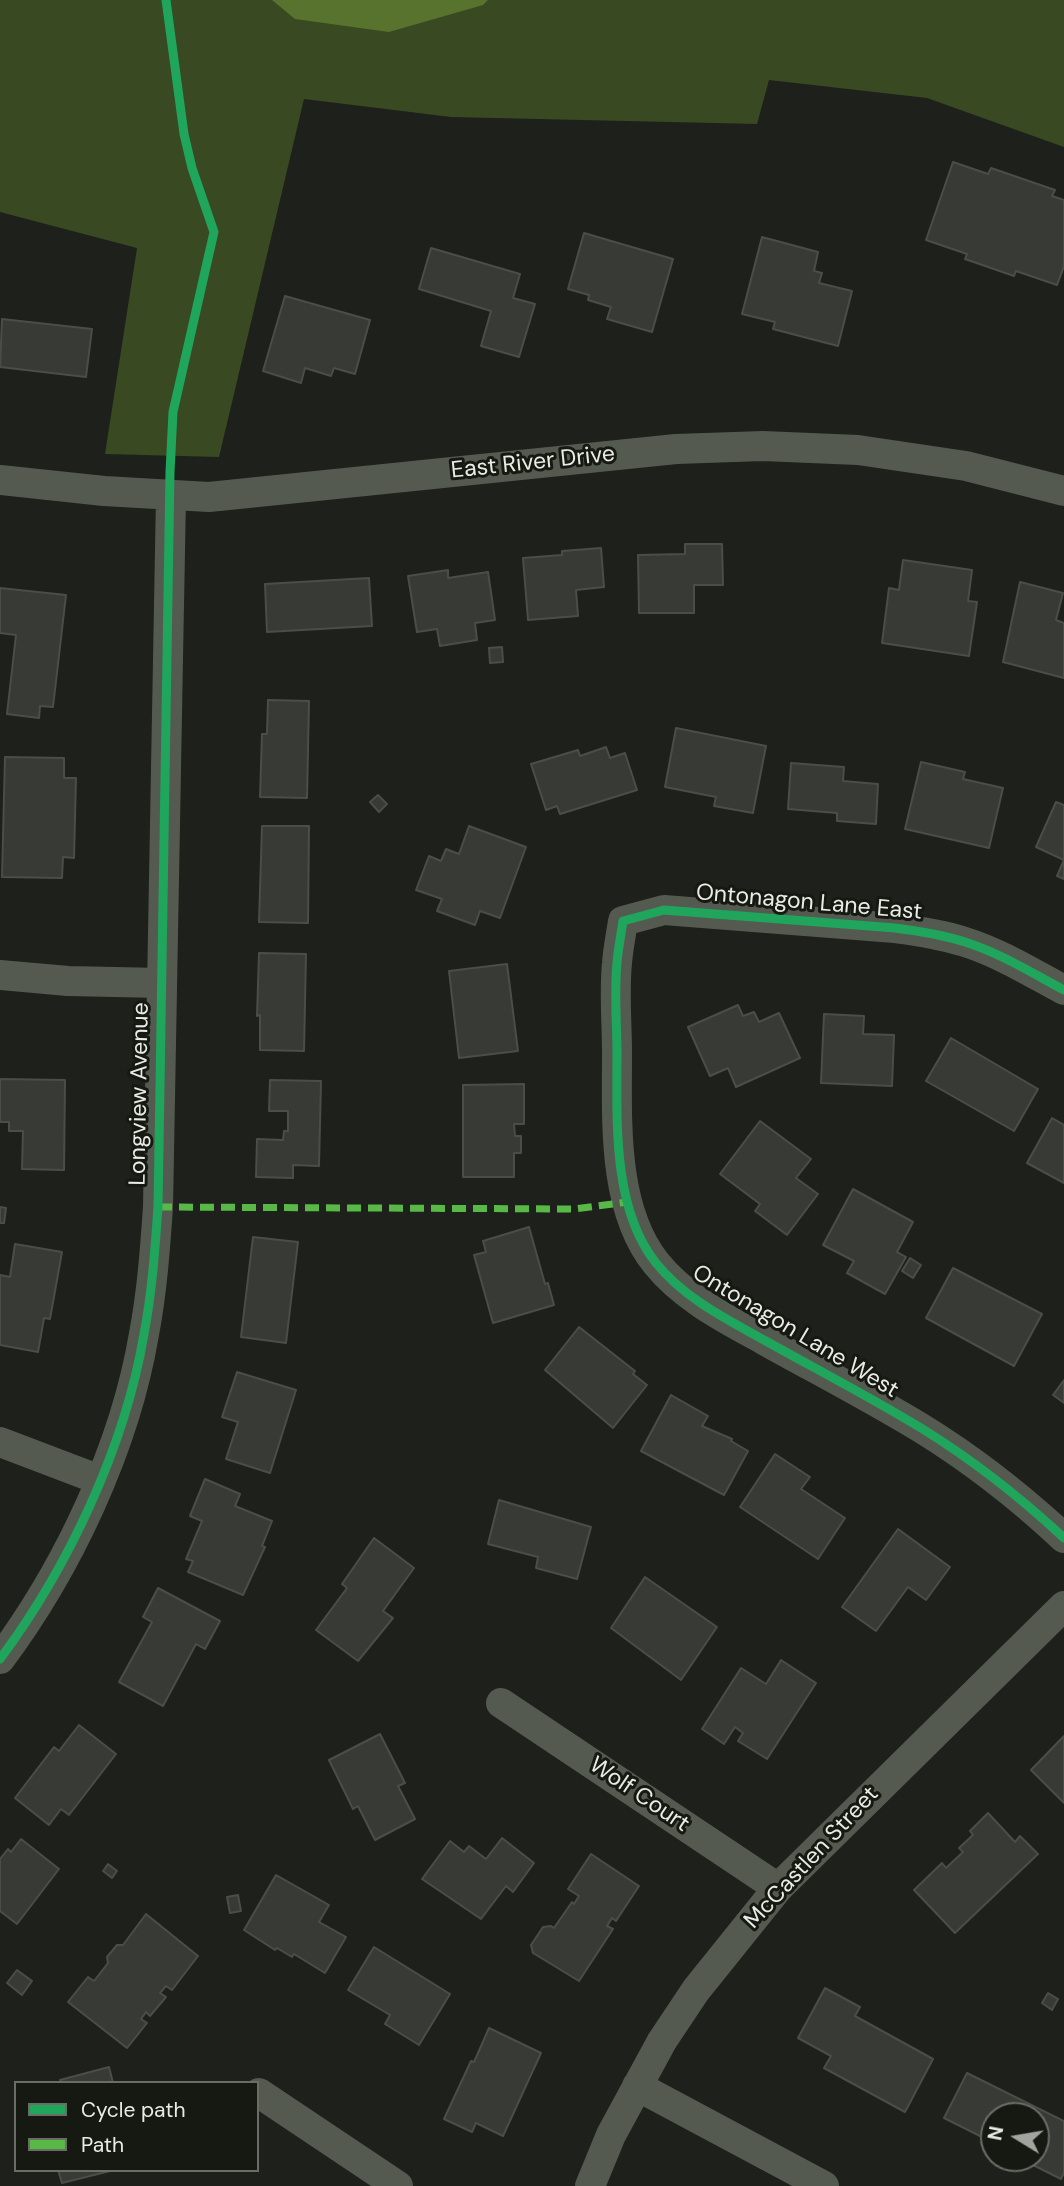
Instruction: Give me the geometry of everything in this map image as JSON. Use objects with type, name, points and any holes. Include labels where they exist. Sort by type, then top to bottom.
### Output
[{"type":"street","name":"East River Drive","points":[[0,480],[104,491],[209,497],[676,449],[763,446],[858,450],[966,466],[1064,491]]},
{"type":"street","name":"Longview Avenue","points":[[0,1659],[51,1583],[78,1533],[126,1409],[144,1337],[154,1267],[158,1207],[171,495]]},
{"type":"street","name":"Ontonagon Lane East","points":[[623,921],[664,910],[698,911],[926,932],[995,953],[1064,990]]},
{"type":"street","name":"Ontonagon Lane West","points":[[623,921],[616,964],[619,1149],[628,1202],[638,1234],[656,1262],[674,1283],[722,1317],[922,1428],[979,1467],[1064,1538]]},
{"type":"street","points":[[0,975],[68,981],[161,983]]},
{"type":"street","points":[[0,1442],[100,1480]]},
{"type":"street","name":"McCastlen Street","points":[[590,2186],[611,2135],[662,2041],[696,1990],[778,1888],[1064,1606]]},
{"type":"street","name":"Wolf Court","points":[[501,1703],[778,1888]]},
{"type":"street","points":[[637,2086],[824,2186]]},
{"type":"street","points":[[259,2093],[398,2186]]},
{"type":"shaded area","points":[[0,0],[1064,0],[1064,147],[927,98],[769,80],[757,124],[451,117],[304,99],[219,457],[105,454],[137,248],[0,212]]},
{"type":"shaded area","points":[[272,0],[488,0],[483,5],[389,32],[295,19]]},
{"type":"building","points":[[953,162],[988,174],[991,168],[1055,190],[1052,196],[1064,200],[1064,266],[1057,285],[1016,271],[1014,276],[965,259],[967,254],[926,240]]},
{"type":"building","points":[[584,233],[673,259],[652,332],[607,319],[611,307],[588,300],[589,295],[568,289]]},
{"type":"building","points":[[762,237],[818,252],[814,271],[822,273],[819,283],[852,291],[838,346],[773,329],[775,322],[742,314]]},
{"type":"building","points":[[431,248],[520,274],[513,298],[535,304],[519,357],[481,346],[491,311],[419,289]]},
{"type":"building","points":[[285,296],[370,320],[355,374],[334,368],[331,376],[305,368],[301,383],[263,371]]},
{"type":"building","points":[[2,319],[92,329],[86,377],[0,367]]},
{"type":"building","points":[[685,544],[722,544],[723,585],[694,585],[694,613],[639,613],[638,555],[685,554]]},
{"type":"building","points":[[601,548],[604,587],[576,590],[578,616],[528,620],[523,558]]},
{"type":"building","points":[[903,560],[972,570],[968,601],[977,602],[969,656],[882,643],[889,588],[899,590]]},
{"type":"building","points":[[448,570],[448,578],[488,572],[495,620],[475,623],[477,640],[440,646],[437,629],[417,632],[408,576]]},
{"type":"building","points":[[369,578],[372,626],[267,632],[265,584]]},
{"type":"building","points":[[1020,582],[1063,593],[1056,620],[1064,623],[1064,678],[1003,662]]},
{"type":"building","points":[[0,588],[66,595],[53,707],[40,706],[39,718],[7,714],[16,635],[0,633]]},
{"type":"building","points":[[502,647],[503,662],[490,663],[489,648]]},
{"type":"building","points":[[268,700],[309,701],[307,798],[260,797],[262,734],[267,734]]},
{"type":"building","points":[[676,728],[766,746],[753,813],[714,806],[716,797],[665,787]]},
{"type":"building","points":[[606,747],[610,758],[625,753],[637,790],[560,814],[557,806],[546,810],[531,764],[578,750],[580,756]]},
{"type":"building","points":[[5,757],[64,758],[64,778],[76,778],[74,858],[63,857],[62,878],[2,877]]},
{"type":"building","points":[[921,762],[965,772],[963,779],[1003,788],[989,848],[905,829]]},
{"type":"building","points":[[791,763],[844,767],[843,781],[878,784],[876,824],[837,821],[837,813],[788,809]]},
{"type":"building","points":[[378,795],[387,804],[379,812],[370,802]]},
{"type":"building","points":[[1056,802],[1064,805],[1064,860],[1036,847]]},
{"type":"building","points":[[262,826],[309,826],[308,923],[259,922]]},
{"type":"building","points":[[469,826],[526,847],[500,918],[480,911],[475,925],[437,911],[442,899],[416,890],[429,856],[441,861],[446,849],[459,854]]},
{"type":"building","points":[[1064,860],[1064,879],[1057,876]]},
{"type":"building","points":[[259,953],[306,954],[304,1051],[260,1050],[260,1015],[257,1016]]},
{"type":"building","points":[[507,964],[518,1051],[459,1058],[449,971]]},
{"type":"building","points":[[738,1005],[743,1016],[754,1012],[759,1022],[779,1013],[800,1058],[736,1087],[728,1068],[710,1076],[688,1027]]},
{"type":"building","points":[[824,1014],[864,1016],[863,1034],[894,1035],[892,1086],[821,1083]]},
{"type":"building","points":[[951,1038],[1038,1089],[1014,1131],[926,1081]]},
{"type":"building","points":[[0,1079],[65,1080],[64,1170],[22,1169],[23,1131],[9,1131],[9,1122],[0,1122]]},
{"type":"building","points":[[270,1080],[321,1081],[319,1166],[293,1165],[293,1178],[256,1177],[257,1139],[283,1140],[284,1131],[288,1131],[288,1111],[269,1111]]},
{"type":"building","points":[[524,1084],[524,1124],[514,1124],[515,1136],[521,1136],[521,1153],[514,1153],[514,1177],[463,1177],[463,1085]]},
{"type":"building","points":[[1052,1118],[1064,1125],[1064,1183],[1027,1163]]},
{"type":"building","points":[[760,1121],[811,1159],[796,1178],[818,1194],[787,1235],[755,1211],[760,1204],[720,1174]]},
{"type":"building","points":[[853,1189],[913,1222],[897,1252],[906,1257],[885,1294],[847,1273],[854,1261],[823,1245]]},
{"type":"building","points":[[0,1207],[6,1208],[4,1223],[0,1223]]},
{"type":"building","points":[[529,1227],[545,1284],[548,1283],[554,1305],[493,1323],[474,1255],[486,1252],[483,1241]]},
{"type":"building","points":[[253,1237],[298,1242],[286,1343],[241,1337]]},
{"type":"building","points":[[15,1244],[62,1252],[50,1319],[44,1318],[38,1352],[0,1345],[0,1275],[10,1277]]},
{"type":"building","points":[[910,1258],[921,1265],[913,1278],[902,1271]]},
{"type":"building","points":[[953,1268],[1042,1314],[1014,1366],[926,1318]]},
{"type":"building","points":[[579,1327],[635,1371],[633,1374],[647,1385],[613,1428],[545,1370]]},
{"type":"building","points":[[237,1372],[296,1390],[270,1473],[226,1459],[238,1422],[222,1417]]},
{"type":"building","points":[[1064,1380],[1064,1403],[1053,1395]]},
{"type":"building","points":[[671,1395],[708,1416],[702,1426],[732,1439],[731,1441],[748,1451],[724,1495],[641,1451]]},
{"type":"building","points":[[775,1454],[810,1477],[801,1489],[845,1518],[818,1559],[740,1507]]},
{"type":"building","points":[[205,1479],[240,1494],[235,1506],[272,1521],[262,1546],[265,1547],[243,1595],[188,1572],[193,1561],[186,1559],[202,1521],[190,1516]]},
{"type":"building","points":[[499,1500],[591,1527],[577,1579],[536,1568],[538,1557],[488,1544]]},
{"type":"building","points":[[898,1529],[950,1567],[926,1600],[908,1587],[876,1631],[842,1607]]},
{"type":"building","points":[[374,1538],[414,1568],[383,1611],[393,1618],[358,1661],[316,1630],[347,1588],[342,1584]]},
{"type":"building","points":[[645,1577],[717,1627],[681,1680],[611,1628]]},
{"type":"building","points":[[158,1588],[220,1621],[205,1649],[196,1644],[163,1706],[119,1682],[152,1622],[143,1617]]},
{"type":"building","points":[[781,1660],[816,1683],[767,1759],[738,1741],[743,1733],[735,1727],[724,1744],[702,1729],[741,1668],[766,1684]]},
{"type":"building","points":[[79,1725],[116,1754],[69,1815],[61,1809],[49,1825],[15,1798],[54,1747],[59,1751]]},
{"type":"building","points":[[380,1734],[405,1783],[398,1786],[415,1819],[375,1840],[358,1806],[353,1809],[329,1760]]},
{"type":"building","points":[[1064,1736],[1064,1803],[1031,1770]]},
{"type":"building","points":[[988,1813],[1015,1842],[1020,1836],[1038,1854],[955,1933],[914,1890],[942,1863],[946,1868],[963,1852],[959,1848],[973,1835],[970,1831]]},
{"type":"building","points":[[502,1838],[534,1863],[513,1892],[506,1886],[481,1919],[422,1879],[450,1841],[464,1852],[469,1846],[486,1859]]},
{"type":"building","points":[[21,1839],[59,1869],[17,1924],[0,1911],[0,1859],[8,1849],[11,1852]]},
{"type":"building","points":[[591,1854],[639,1886],[616,1921],[612,1918],[607,1926],[613,1929],[579,1981],[533,1953],[531,1945],[543,1927],[554,1928],[572,1902],[574,1904],[579,1896],[568,1889]]},
{"type":"building","points":[[108,1864],[117,1871],[112,1878],[103,1871]]},
{"type":"building","points":[[276,1875],[329,1905],[319,1922],[346,1937],[325,1973],[294,1954],[292,1957],[277,1948],[275,1950],[244,1930]]},
{"type":"building","points":[[238,1895],[241,1911],[230,1913],[227,1897]]},
{"type":"building","points":[[146,1914],[198,1956],[172,1990],[166,1986],[160,1993],[166,1997],[150,2016],[146,2012],[141,2019],[147,2023],[127,2048],[68,2002],[88,1977],[94,1981],[108,1963],[107,1957],[117,1945],[123,1945]]},
{"type":"building","points":[[374,1947],[450,1994],[419,2045],[385,2024],[390,2015],[348,1990]]},
{"type":"building","points":[[17,1970],[32,1981],[22,1995],[7,1983]]},
{"type":"building","points":[[825,1988],[860,2007],[855,2016],[933,2059],[905,2112],[824,2068],[831,2056],[798,2038]]},
{"type":"building","points":[[1048,1993],[1058,1999],[1052,2010],[1042,2003]]},
{"type":"building","points":[[489,2028],[541,2053],[503,2136],[476,2123],[472,2132],[444,2119]]},
{"type":"building","points":[[109,2067],[112,2081],[60,2081]]},
{"type":"building","points":[[967,2073],[1026,2102],[980,2102],[980,2136],[944,2118]]},
{"type":"building","points":[[1050,2114],[1064,2121],[1064,2173],[1061,2179],[1047,2172],[1050,2172]]},
{"type":"building","points":[[59,2172],[106,2172],[62,2183]]},
{"type":"marked path","points":[[158,1207],[574,1209],[628,1202]]},
{"type":"cycle path","points":[[0,1659],[49,1586],[90,1505],[108,1462],[135,1377],[153,1271],[158,1207],[173,412],[214,232],[192,168],[184,134],[166,0]]},
{"type":"cycle path","points":[[1064,990],[991,952],[965,942],[931,934],[895,928],[664,910],[623,921],[616,974],[620,1162],[631,1216],[656,1263],[679,1287],[706,1307],[940,1440],[996,1480],[1064,1538]]}]
